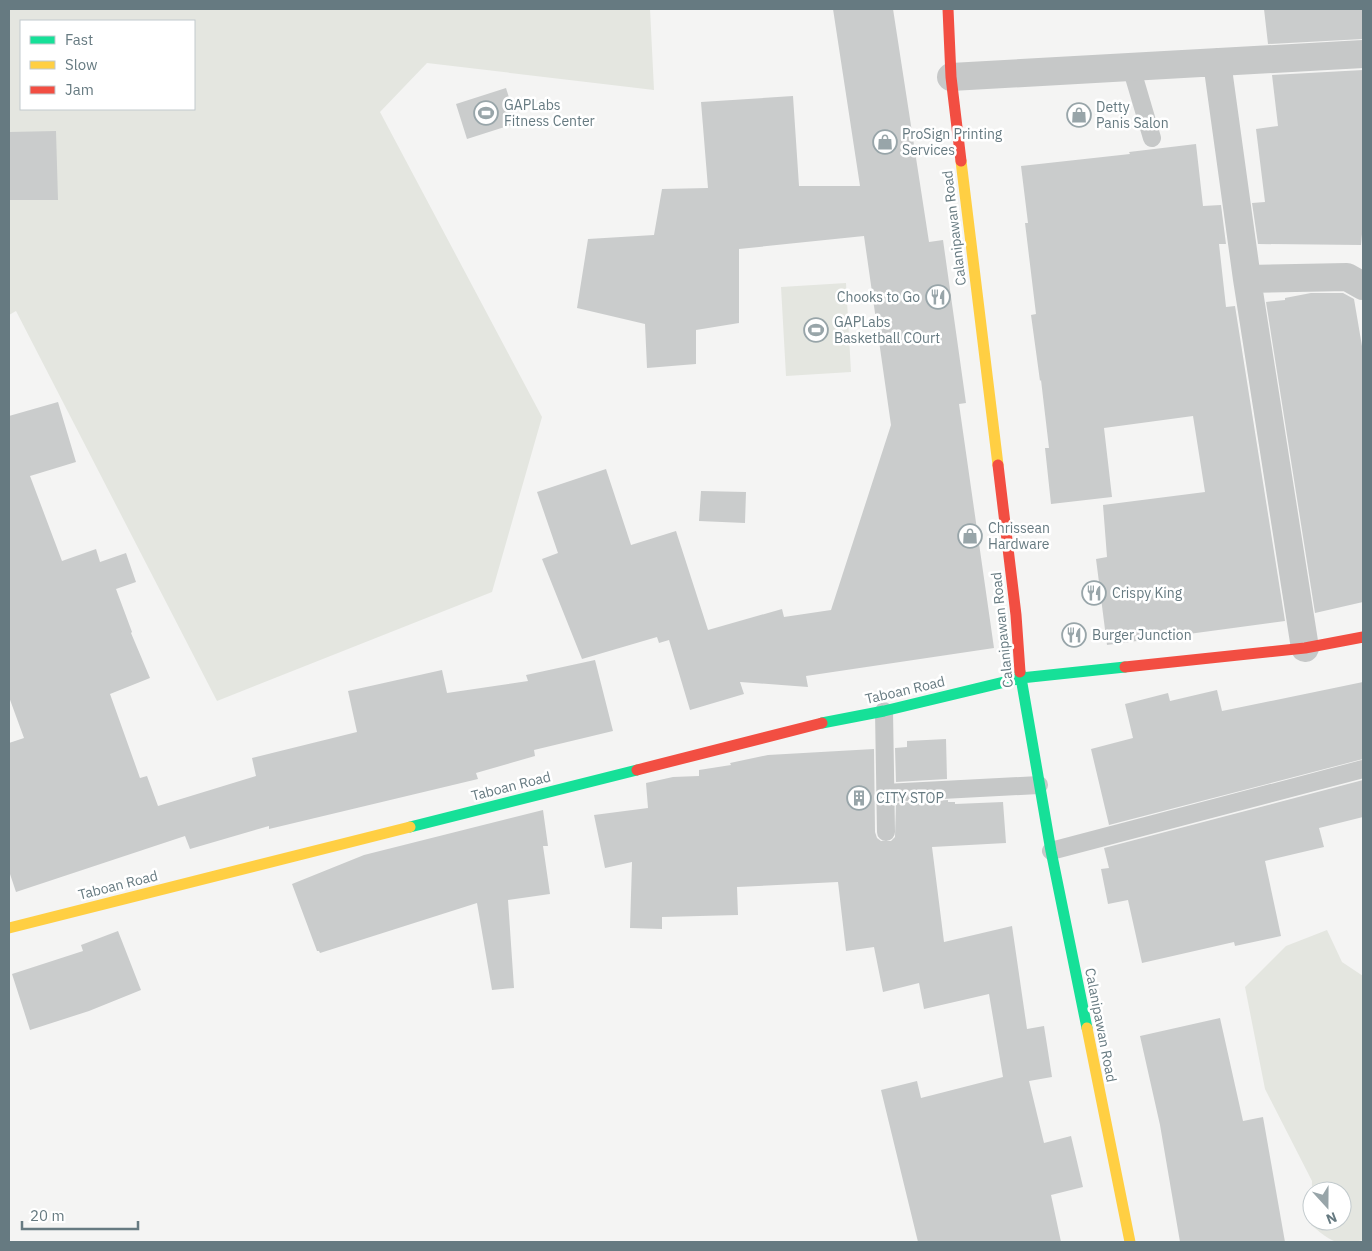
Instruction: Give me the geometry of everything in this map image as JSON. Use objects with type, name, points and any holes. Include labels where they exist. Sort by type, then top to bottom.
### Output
[{"type":"street","name":"Calanipawan Road","points":[[948,9],[951,78],[1016,616],[1021,678],[1051,852],[1130,1242]]},
{"type":"street","points":[[951,78],[1363,54]]},
{"type":"street","points":[[1217,62],[1247,279],[1305,648]]},
{"type":"street","points":[[1247,279],[1347,277],[1363,286]]},
{"type":"street","name":"Taboan Road","points":[[9,928],[822,723],[884,711],[1021,678],[1305,648],[1363,637]]},
{"type":"lane","points":[[1131,68],[1152,138]]},
{"type":"lane","points":[[884,711],[886,832]]},
{"type":"lane","points":[[1051,852],[1363,770]]},
{"type":"lane","points":[[885,793],[1040,785]]},
{"type":"shaded area","points":[[9,9],[650,9],[654,90],[427,63],[380,112],[542,417],[492,592],[217,701],[16,311],[9,315]]},
{"type":"shaded area","name":"GAPLabs Basketball COurt","points":[[846,283],[851,372],[786,376],[781,287]]},
{"type":"shaded area","points":[[1327,930],[1342,962],[1363,976],[1363,1240],[1340,1243],[1329,1239],[1319,1231],[1352,1231],[1352,1181],[1312,1181],[1265,1089],[1245,987],[1286,946]]},
{"type":"building","points":[[833,9],[893,9],[929,242],[943,240],[966,403],[959,404],[994,648],[806,676],[808,687],[740,682],[744,694],[690,710],[669,640],[659,643],[657,637],[582,659],[542,559],[558,553],[537,492],[606,469],[631,545],[676,531],[708,630],[782,609],[784,617],[831,610],[891,425],[864,236],[739,249],[739,323],[696,330],[696,364],[647,368],[645,324],[577,308],[588,239],[654,235],[662,189],[708,188],[701,102],[793,96],[799,186],[860,186]]},
{"type":"building","points":[[1264,9],[1363,9],[1363,39],[1268,44]]},
{"type":"building","points":[[1363,70],[1363,223],[1361,245],[1258,244],[1252,203],[1265,202],[1256,129],[1278,126],[1272,75]]},
{"type":"building","name":"GAPLabs Fitness Center","points":[[506,88],[517,123],[467,139],[456,104]]},
{"type":"building","points":[[56,131],[58,200],[9,200],[9,132]]},
{"type":"building","points":[[1196,144],[1203,206],[1221,205],[1226,244],[1219,244],[1226,307],[1235,306],[1285,621],[1107,645],[1096,559],[1107,557],[1103,505],[1205,492],[1193,416],[1104,428],[1112,497],[1051,504],[1045,448],[1049,448],[1031,315],[1036,314],[1025,223],[1028,223],[1021,166],[1130,154],[1129,152]]},
{"type":"building","points":[[1311,293],[1343,293],[1354,299],[1363,352],[1363,602],[1315,613],[1266,302],[1285,300],[1285,298]]},
{"type":"building","points":[[58,402],[76,462],[30,476],[62,561],[96,549],[100,562],[126,553],[136,582],[116,589],[131,633],[150,678],[110,694],[140,778],[147,776],[158,806],[256,776],[252,758],[357,732],[348,691],[442,670],[447,693],[528,681],[526,675],[595,660],[613,731],[534,750],[535,756],[476,773],[478,779],[269,829],[269,826],[190,849],[185,836],[16,892],[9,871],[9,743],[24,738],[9,697],[9,416]]},
{"type":"building","points":[[701,491],[746,492],[745,523],[699,521]]},
{"type":"building","points":[[1363,682],[1363,759],[1109,825],[1091,749],[1133,738],[1125,704],[1168,693],[1170,701],[1217,690],[1222,711]]},
{"type":"building","points":[[946,739],[947,779],[896,782],[895,748],[907,747],[907,741]]},
{"type":"building","points":[[874,749],[875,832],[877,838],[881,841],[891,841],[895,837],[896,803],[948,800],[948,802],[955,802],[955,804],[1003,802],[1006,843],[932,847],[944,942],[1012,926],[1027,1029],[1044,1026],[1052,1077],[1029,1081],[1044,1143],[1071,1136],[1083,1187],[1051,1195],[1061,1242],[918,1242],[881,1090],[917,1081],[921,1098],[1003,1077],[989,994],[924,1009],[919,983],[883,992],[874,947],[846,951],[838,882],[737,887],[738,915],[662,917],[662,929],[630,928],[632,862],[605,868],[594,815],[648,808],[646,783],[673,777],[699,776],[699,770],[731,765],[730,763],[768,755]]},
{"type":"building","points":[[1363,780],[1363,817],[1319,828],[1324,847],[1265,861],[1281,936],[1235,946],[1234,942],[1142,963],[1128,900],[1108,904],[1101,869],[1109,868],[1104,848]]},
{"type":"building","points":[[543,810],[548,846],[543,846],[550,894],[508,900],[514,988],[492,990],[477,903],[320,953],[317,951],[292,884],[364,855]]},
{"type":"building","points":[[118,931],[141,990],[89,1011],[30,1030],[12,974],[83,951],[81,945]]},
{"type":"building","points":[[1220,1018],[1243,1121],[1263,1117],[1285,1242],[1180,1242],[1160,1125],[1140,1036]]},
{"type":"traffic: fast","points":[[822,723],[884,711],[1021,678],[1125,667]]},
{"type":"traffic: fast","points":[[1020,672],[1051,851],[1087,1028]]},
{"type":"traffic: fast","points":[[410,827],[637,770]]},
{"type":"traffic: slow","points":[[961,161],[998,465]]},
{"type":"traffic: slow","points":[[9,928],[410,827]]},
{"type":"traffic: slow","points":[[1087,1028],[1130,1242]]},
{"type":"traffic: jam","points":[[948,9],[951,77],[961,161]]},
{"type":"traffic: jam","points":[[998,465],[1016,615],[1020,672]]},
{"type":"traffic: jam","points":[[1125,667],[1305,648],[1363,637]]},
{"type":"traffic: jam","points":[[637,770],[822,723]]},
{"type":"place","name":"GAPLabs Fitness Center","points":[[486,113]]},
{"type":"place","name":"Detty Panis Salon","points":[[1079,115]]},
{"type":"place","name":"ProSign Printing Services","points":[[885,142]]},
{"type":"place","name":"Chooks to Go","points":[[938,297]]},
{"type":"place","name":"GAPLabs Basketball COurt","points":[[816,330]]},
{"type":"place","name":"Chrissean Hardware","points":[[970,536]]},
{"type":"place","name":"Crispy King","points":[[1094,593]]},
{"type":"place","name":"Burger Junction","points":[[1074,635]]},
{"type":"place","name":"CITY STOP","points":[[859,798]]}]
